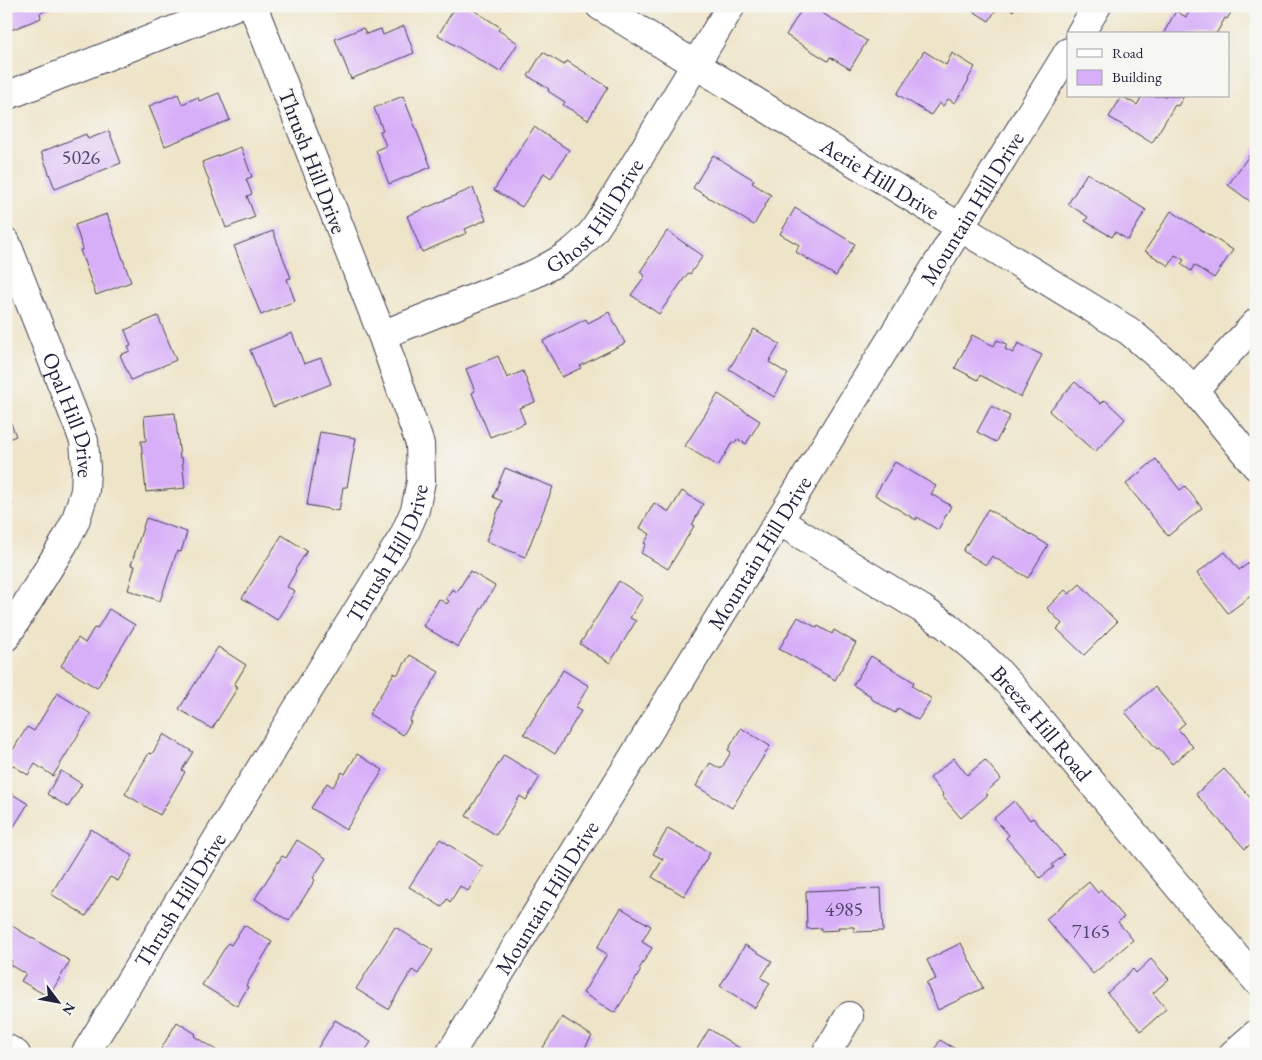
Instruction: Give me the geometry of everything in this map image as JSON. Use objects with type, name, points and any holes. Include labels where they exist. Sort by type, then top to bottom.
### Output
[{"type":"street","points":[[6,96],[236,6]]},
{"type":"street","name":"Thrush Hill Drive","points":[[85,1054],[404,535],[415,510],[421,481],[420,444],[382,335],[252,6]]},
{"type":"street","name":"Aerie Hill Drive","points":[[600,6],[1128,331],[1169,365],[1194,390],[1256,466]]},
{"type":"street","name":"Ghost Hill Drive","points":[[382,335],[534,274],[558,262],[580,246],[604,215],[731,6]]},
{"type":"street","points":[[1081,32],[1097,6]]},
{"type":"street","name":"Mountain Hill Drive","points":[[450,1054],[1067,54]]},
{"type":"street","name":"Opal Hill Drive","points":[[6,242],[84,441],[86,468],[85,491],[75,522],[63,545],[6,637]]},
{"type":"street","points":[[1194,390],[1256,323]]},
{"type":"street","name":"Breeze Hill Road","points":[[779,521],[922,609],[947,626],[993,666],[1256,980]]},
{"type":"street","points":[[826,1054],[849,1016]]},
{"type":"street","points":[[1233,1054],[1256,1034]]},
{"type":"street","points":[[6,1048],[16,1054]]},
{"type":"building","points":[[6,6],[58,6],[40,13],[41,18],[6,32]]},
{"type":"building","points":[[456,6],[467,6],[500,27],[498,30],[518,43],[500,72],[438,35]]},
{"type":"building","points":[[804,6],[811,6],[867,41],[850,69],[830,57],[828,61],[786,35]]},
{"type":"building","points":[[965,6],[998,6],[989,21]]},
{"type":"building","points":[[1005,6],[1016,6],[1013,11]]},
{"type":"building","points":[[1187,6],[1235,6],[1217,32],[1164,32],[1176,11],[1186,17],[1191,9]]},
{"type":"building","points":[[404,26],[414,53],[351,79],[335,39],[363,28],[366,34],[381,29],[383,35]]},
{"type":"building","points":[[924,51],[946,65],[952,53],[975,67],[955,103],[948,99],[943,106],[939,103],[931,115],[897,94]]},
{"type":"building","points":[[543,52],[564,65],[567,61],[608,87],[588,120],[563,105],[565,102],[528,76]]},
{"type":"building","points":[[219,93],[230,120],[165,146],[149,106],[178,94],[182,104],[198,97],[199,101]]},
{"type":"building","points":[[403,96],[431,167],[389,184],[376,150],[386,146],[380,131],[383,130],[374,108]]},
{"type":"building","points":[[1121,98],[1125,98],[1137,105],[1141,98],[1183,98],[1178,106],[1175,105],[1152,143],[1109,117]]},
{"type":"building","points":[[534,127],[569,150],[551,178],[544,173],[522,207],[494,190]]},
{"type":"building","points":[[109,131],[121,163],[55,189],[41,152],[86,134],[88,139]]},
{"type":"building","points":[[1256,146],[1256,202],[1253,200],[1251,202],[1228,185]]},
{"type":"building","points":[[241,147],[252,177],[246,179],[252,194],[247,196],[255,217],[226,228],[202,162]]},
{"type":"building","points":[[713,155],[754,180],[752,183],[771,195],[754,225],[693,188]]},
{"type":"building","points":[[1087,173],[1146,210],[1128,240],[1115,232],[1112,237],[1085,221],[1088,217],[1068,204]]},
{"type":"building","points":[[473,188],[486,220],[465,229],[467,233],[422,252],[407,216]]},
{"type":"building","points":[[795,208],[855,244],[836,276],[796,252],[799,245],[780,234]]},
{"type":"building","points":[[1171,211],[1233,250],[1214,278],[1194,265],[1191,271],[1181,264],[1184,260],[1175,255],[1169,266],[1145,251]]},
{"type":"building","points":[[107,214],[131,282],[96,295],[80,250],[83,249],[75,225]]},
{"type":"building","points":[[273,231],[291,278],[287,279],[295,301],[261,315],[234,246]]},
{"type":"building","points":[[667,231],[703,256],[690,274],[688,273],[659,314],[631,295],[645,276],[640,272]]},
{"type":"building","points":[[609,312],[625,343],[562,377],[543,341],[586,319],[588,323]]},
{"type":"building","points":[[158,316],[176,360],[131,380],[120,355],[130,351],[128,347],[131,346],[125,330]]},
{"type":"building","points":[[754,329],[780,344],[769,362],[788,374],[774,397],[729,369]]},
{"type":"building","points":[[292,333],[304,364],[321,358],[331,384],[273,407],[250,350]]},
{"type":"building","points":[[972,335],[994,346],[997,340],[1007,344],[1005,349],[1013,353],[1018,343],[1042,355],[1021,397],[980,375],[978,380],[955,368]]},
{"type":"building","points":[[498,356],[507,378],[523,371],[535,402],[519,408],[525,423],[490,437],[472,393],[475,391],[466,369]]},
{"type":"building","points":[[1075,382],[1101,404],[1105,400],[1125,419],[1095,452],[1049,411]]},
{"type":"building","points":[[718,394],[760,421],[746,444],[737,439],[735,443],[733,441],[718,466],[685,446]]},
{"type":"building","points":[[991,406],[1010,416],[996,442],[977,432]]},
{"type":"building","points":[[6,411],[16,436],[6,440]]},
{"type":"building","points":[[175,413],[185,488],[146,492],[141,441],[146,441],[144,416]]},
{"type":"building","points":[[320,432],[356,438],[347,487],[343,487],[339,511],[307,505]]},
{"type":"building","points":[[1156,459],[1180,490],[1185,486],[1202,508],[1168,536],[1126,484]]},
{"type":"building","points":[[895,462],[936,486],[931,494],[951,506],[938,530],[917,517],[916,520],[875,495]]},
{"type":"building","points":[[505,468],[553,487],[525,557],[486,541],[502,501],[493,497]]},
{"type":"building","points":[[682,491],[703,504],[692,525],[694,526],[668,569],[641,553],[646,544],[644,543],[650,534],[640,528],[654,503],[669,512]]},
{"type":"building","points":[[6,500],[13,504],[6,516]]},
{"type":"building","points":[[988,509],[1048,545],[1028,578],[992,556],[986,565],[963,551]]},
{"type":"building","points":[[146,518],[187,532],[181,552],[177,551],[160,601],[128,590],[135,566],[131,565]]},
{"type":"building","points":[[282,535],[307,551],[287,587],[295,591],[277,620],[242,598]]},
{"type":"building","points":[[1225,552],[1239,570],[1249,563],[1256,572],[1256,592],[1228,613],[1197,573]]},
{"type":"building","points":[[470,571],[495,586],[458,647],[423,626],[439,599],[447,604],[449,601],[446,599],[452,589],[457,592]]},
{"type":"building","points":[[619,581],[643,597],[630,618],[636,621],[610,663],[580,644]]},
{"type":"building","points":[[1080,584],[1117,622],[1084,655],[1057,629],[1062,624],[1047,608],[1065,590],[1069,594]]},
{"type":"building","points":[[109,609],[135,625],[97,688],[61,666],[78,638],[85,643],[94,628],[97,629]]},
{"type":"building","points":[[798,617],[832,634],[834,630],[856,643],[835,680],[779,649]]},
{"type":"building","points":[[218,647],[246,665],[234,685],[238,687],[212,729],[179,709]]},
{"type":"building","points":[[410,655],[439,672],[409,721],[411,722],[403,735],[369,714],[394,673],[397,675]]},
{"type":"building","points":[[871,656],[914,682],[912,686],[932,699],[918,720],[898,708],[895,713],[853,685]]},
{"type":"building","points":[[563,670],[589,686],[575,708],[581,711],[555,754],[524,734]]},
{"type":"building","points":[[1155,687],[1185,723],[1178,729],[1193,747],[1172,764],[1125,712]]},
{"type":"building","points":[[57,693],[91,714],[53,776],[35,764],[28,775],[6,761],[27,727],[34,731]]},
{"type":"building","points":[[741,728],[770,746],[732,808],[696,786],[710,763],[721,769],[731,752],[728,750]]},
{"type":"building","points":[[164,734],[193,752],[182,770],[185,772],[160,815],[125,794],[149,753],[152,754]]},
{"type":"building","points":[[357,754],[383,770],[346,830],[311,808],[327,783],[333,787],[342,772],[345,774]]},
{"type":"building","points":[[504,755],[540,777],[526,800],[520,796],[496,835],[466,816]]},
{"type":"building","points":[[954,758],[967,775],[985,760],[1001,779],[985,793],[988,795],[961,818],[942,796],[943,794],[930,778]]},
{"type":"building","points":[[1224,769],[1256,804],[1256,809],[1251,813],[1256,819],[1256,839],[1245,849],[1196,794]]},
{"type":"building","points":[[61,771],[82,784],[68,807],[47,794]]},
{"type":"building","points":[[6,790],[28,804],[6,839]]},
{"type":"building","points":[[1014,801],[1030,820],[1033,818],[1064,855],[1052,865],[1054,867],[1040,878],[1006,838],[1009,835],[994,818]]},
{"type":"building","points":[[668,828],[710,853],[684,896],[652,877],[663,859],[653,854]]},
{"type":"building","points":[[91,829],[133,856],[118,881],[110,877],[86,916],[51,894]]},
{"type":"building","points":[[440,839],[483,867],[468,891],[460,886],[450,902],[447,899],[442,907],[409,887]]},
{"type":"building","points":[[297,840],[326,858],[313,878],[315,880],[289,921],[255,899],[282,856],[286,858]]},
{"type":"building","points":[[1089,882],[1098,893],[1101,890],[1124,917],[1118,922],[1133,940],[1093,974],[1046,919]]},
{"type":"building","points":[[881,888],[883,931],[854,932],[854,927],[838,927],[839,930],[821,931],[821,928],[807,929],[806,891]]},
{"type":"building","points":[[621,908],[651,926],[642,942],[652,948],[615,1013],[583,993],[607,954],[597,948]]},
{"type":"building","points":[[9,924],[70,961],[47,996],[21,981],[26,973],[10,965],[12,961],[6,957],[6,928]]},
{"type":"building","points":[[244,925],[272,942],[246,986],[248,987],[237,1006],[202,985],[228,943],[231,945]]},
{"type":"building","points":[[395,927],[433,950],[418,974],[412,970],[388,1009],[356,989]]},
{"type":"building","points":[[961,943],[983,988],[938,1010],[926,983],[936,979],[927,960]]},
{"type":"building","points":[[745,945],[772,961],[761,978],[770,983],[755,1008],[720,986]]},
{"type":"building","points":[[1151,959],[1169,979],[1153,993],[1166,1009],[1141,1031],[1107,993],[1133,969],[1136,973]]},
{"type":"building","points":[[562,1017],[592,1036],[581,1054],[539,1054]]},
{"type":"building","points":[[335,1020],[371,1042],[363,1054],[314,1054]]},
{"type":"building","points":[[177,1022],[196,1034],[194,1036],[222,1054],[158,1054]]},
{"type":"building","points":[[709,1029],[749,1054],[694,1054]]},
{"type":"building","points":[[940,1040],[964,1054],[932,1054]]}]
